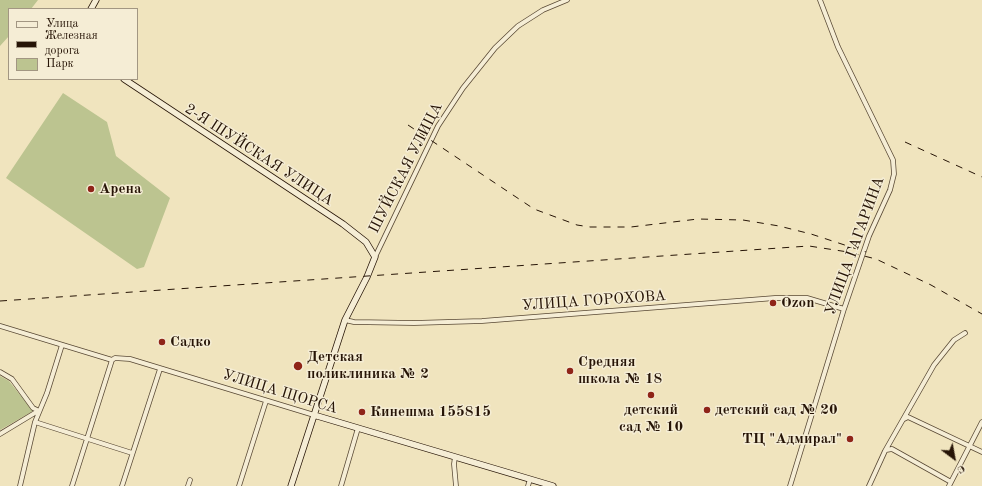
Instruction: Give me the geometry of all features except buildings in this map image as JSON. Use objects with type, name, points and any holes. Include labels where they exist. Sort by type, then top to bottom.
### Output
[{"type":"street","name":"ШУЙСКАЯ УЛИЦА","points":[[375,257],[438,126],[463,88],[491,52],[518,26],[543,10],[567,0]]},
{"type":"street","name":"УЛИЦА ГАГАРИНА","points":[[790,486],[844,309],[869,236],[890,190],[894,166],[863,97],[838,47],[820,0]]},
{"type":"street","name":"2-Я ШУЙСКАЯ УЛИЦА","points":[[126,80],[343,224],[366,242],[375,257]]},
{"type":"street","points":[[291,486],[345,320],[367,277],[375,257]]},
{"type":"street","name":"УЛИЦА ГОРОХОВА","points":[[345,320],[354,322],[400,323],[482,321],[775,298],[807,298],[844,309]]},
{"type":"street","name":"УЛИЦА ЩОРСА","points":[[0,326],[112,360],[123,358],[553,486]]},
{"type":"street","points":[[869,486],[886,450],[938,358],[954,340],[965,333]]},
{"type":"street","points":[[20,486],[35,422],[47,393],[62,345]]},
{"type":"street","points":[[72,486],[112,360]]},
{"type":"street","points":[[122,486],[160,369]]},
{"type":"street","points":[[0,372],[12,379],[33,408],[39,411]]},
{"type":"street","points":[[239,486],[266,401]]},
{"type":"street","points":[[0,434],[39,411]]},
{"type":"street","points":[[904,419],[908,417],[982,452]]},
{"type":"street","points":[[35,422],[132,453]]},
{"type":"street","points":[[886,450],[892,449],[950,484],[982,422]]},
{"type":"street","points":[[340,486],[358,428]]},
{"type":"street","points":[[455,457],[454,464],[456,486]]},
{"type":"street","points":[[528,486],[530,479]]},
{"type":"street","points":[[188,486],[190,480]]},
{"type":"green space","points":[[0,0],[38,0],[32,8],[8,8],[8,37],[0,46]]},
{"type":"green space","name":"Арена","points":[[63,93],[107,122],[116,156],[170,198],[144,267],[137,269],[6,178]]},
{"type":"green space","points":[[0,376],[9,381],[33,411],[0,430]]},
{"type":"railway","points":[[408,125],[534,209],[577,225],[590,227],[631,227],[698,219],[743,220],[779,226],[811,234],[866,252]]},
{"type":"railway","points":[[905,142],[982,177]]},
{"type":"railway","points":[[0,301],[809,246],[848,252],[876,259],[931,285],[982,314]]},
{"type":"place","name":"Арена","points":[[91,189]]},
{"type":"place","name":"Ozon","points":[[773,303]]},
{"type":"place","name":"Садко","points":[[162,342]]},
{"type":"place","name":"Детская поликлиника № 2","points":[[298,366]]},
{"type":"place","name":"Средняя школа № 18","points":[[570,371]]},
{"type":"place","name":"детский сад № 10","points":[[651,395]]},
{"type":"place","name":"детский сад № 20","points":[[707,410]]},
{"type":"place","name":"Кинешма 155815","points":[[362,412]]},
{"type":"place","name":"ТЦ \"Адмирал\"","points":[[850,439]]}]
